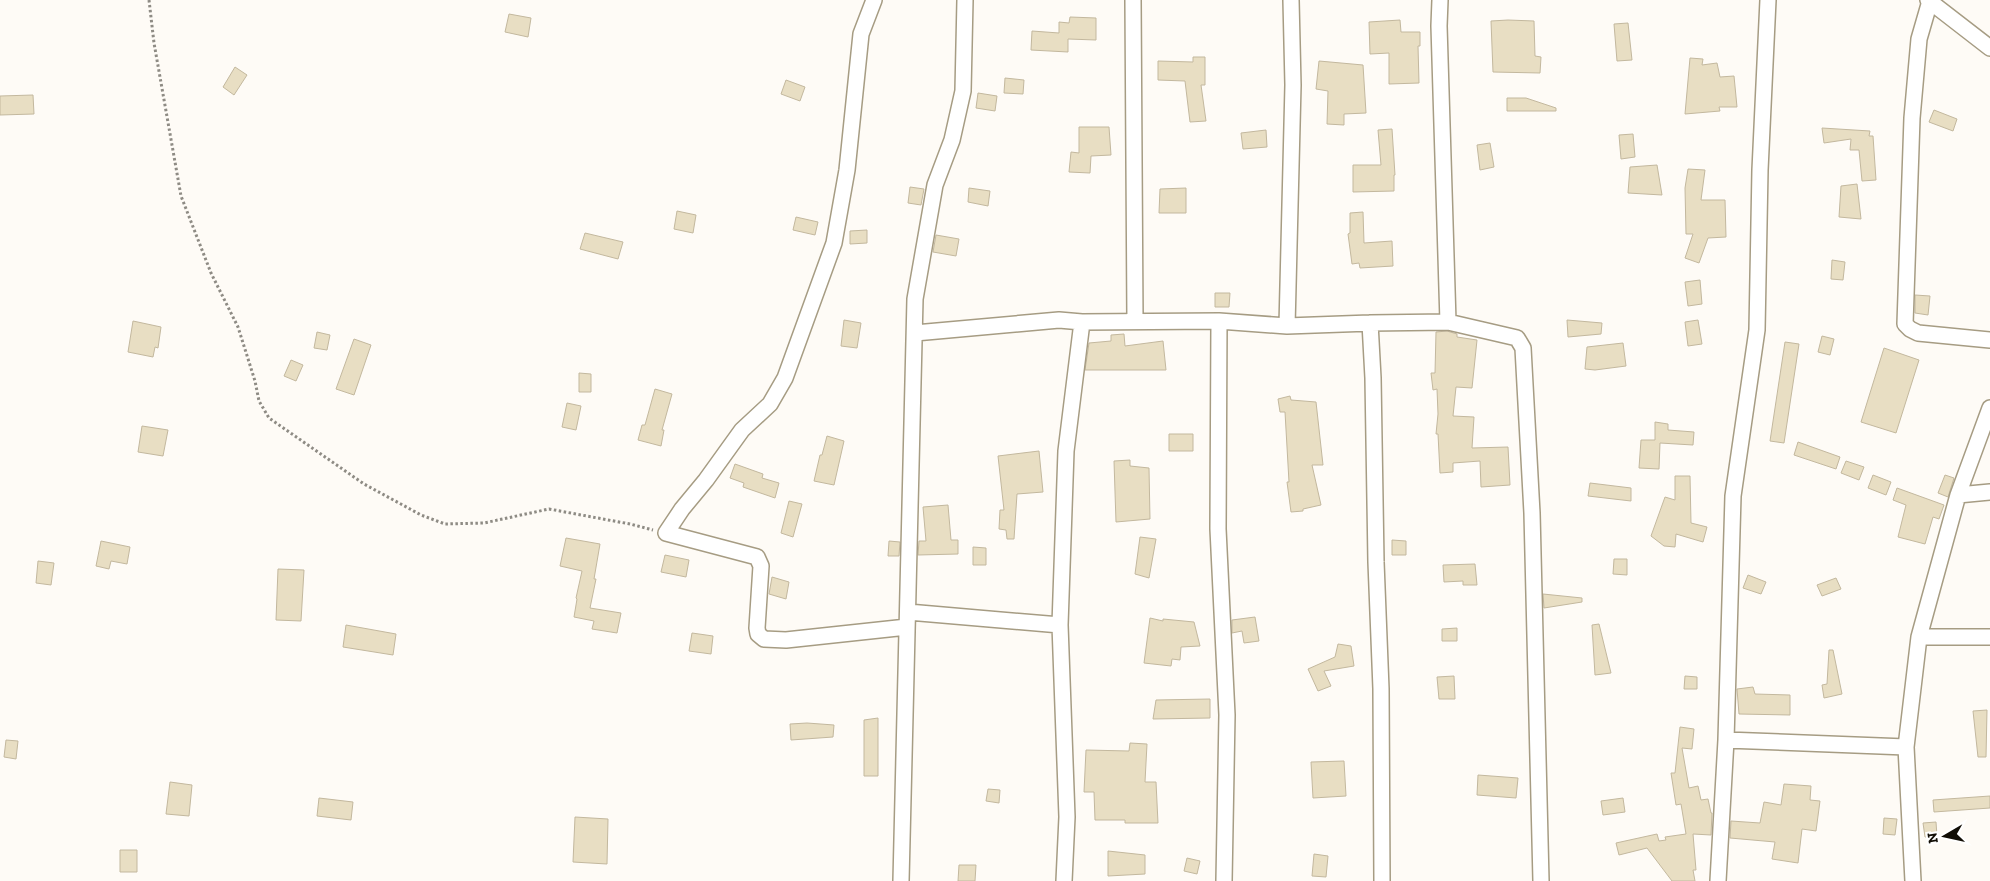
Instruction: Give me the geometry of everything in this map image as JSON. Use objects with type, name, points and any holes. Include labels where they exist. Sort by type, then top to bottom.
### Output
[{"type":"street","points":[[874,0],[861,34],[847,170],[834,243],[785,378],[770,404],[742,430],[666,533],[757,557],[761,566],[757,628],[758,634],[764,638],[786,640],[907,628]]},
{"type":"street","points":[[901,881],[915,299],[935,185],[952,140],[963,91],[965,0]]},
{"type":"street","points":[[1133,0],[1135,320]]},
{"type":"street","points":[[1287,326],[1293,85],[1291,0]]},
{"type":"street","points":[[1440,0],[1439,26],[1448,322]]},
{"type":"street","points":[[1718,881],[1726,740],[1733,496],[1757,330],[1760,170],[1768,0]]},
{"type":"street","points":[[1990,48],[1929,1],[1919,39],[1912,118],[1905,324],[1918,333],[1990,340]]},
{"type":"street","points":[[915,333],[1059,320],[1082,322],[1135,320],[1219,321],[1287,326],[1448,322],[1516,338],[1523,348],[1532,513],[1541,881]]},
{"type":"street","points":[[1219,321],[1218,529],[1227,715],[1224,881]]},
{"type":"street","points":[[1064,881],[1067,817],[1060,625],[1066,451],[1082,322]]},
{"type":"street","points":[[1370,323],[1381,689],[1382,881]]},
{"type":"street","points":[[1913,881],[1906,747],[1919,637],[1958,495],[1990,408]]},
{"type":"street","points":[[1958,495],[1990,492]]},
{"type":"street","points":[[908,612],[1060,625]]},
{"type":"street","points":[[1919,637],[1990,636]]},
{"type":"street","points":[[1726,740],[1906,747]]},
{"type":"path","points":[[149,0],[154,43],[181,196],[211,273],[238,327],[255,381],[259,401],[269,418],[364,484],[421,515],[445,524],[484,523],[549,510],[630,524],[666,533]]},
{"type":"building","points":[[509,14],[531,18],[528,37],[505,32]]},
{"type":"building","points":[[1070,17],[1096,18],[1096,40],[1068,39],[1068,52],[1031,50],[1032,31],[1059,33],[1059,22],[1069,23]]},
{"type":"building","points":[[1400,20],[1401,32],[1420,32],[1420,46],[1418,46],[1419,83],[1389,84],[1389,53],[1370,54],[1369,22]]},
{"type":"building","points":[[1491,21],[1534,21],[1535,56],[1541,57],[1540,73],[1493,72]]},
{"type":"building","points":[[1628,23],[1632,60],[1617,61],[1614,24]]},
{"type":"building","points":[[1193,57],[1205,57],[1205,85],[1201,85],[1206,121],[1190,122],[1185,81],[1158,80],[1158,61],[1193,62]]},
{"type":"building","points":[[1690,58],[1703,59],[1702,65],[1717,63],[1720,77],[1734,76],[1737,107],[1719,107],[1720,111],[1685,114]]},
{"type":"building","points":[[1319,61],[1363,65],[1366,113],[1344,114],[1344,125],[1327,124],[1328,91],[1316,89]]},
{"type":"building","points":[[235,67],[247,75],[234,95],[223,87]]},
{"type":"building","points":[[1005,78],[1024,80],[1023,94],[1004,93]]},
{"type":"building","points":[[786,80],[805,87],[800,101],[781,94]]},
{"type":"building","points":[[978,93],[997,96],[995,111],[976,108]]},
{"type":"building","points":[[33,95],[34,114],[0,115],[0,96]]},
{"type":"building","points":[[1507,98],[1526,98],[1556,108],[1556,111],[1507,111]]},
{"type":"building","points":[[1934,110],[1957,119],[1953,131],[1929,122]]},
{"type":"building","points":[[1079,127],[1109,127],[1111,155],[1091,156],[1090,173],[1069,172],[1071,152],[1079,153]]},
{"type":"building","points":[[1822,128],[1870,131],[1869,136],[1873,136],[1876,180],[1862,181],[1859,150],[1850,150],[1851,139],[1824,143]]},
{"type":"building","points":[[1392,129],[1395,175],[1394,191],[1353,192],[1353,165],[1381,165],[1378,130]]},
{"type":"building","points":[[1266,130],[1267,147],[1243,149],[1241,133]]},
{"type":"building","points":[[1633,134],[1635,157],[1621,159],[1619,135]]},
{"type":"building","points":[[1490,143],[1494,167],[1480,170],[1477,145]]},
{"type":"building","points":[[1657,165],[1662,195],[1628,193],[1630,167]]},
{"type":"building","points":[[1688,169],[1705,170],[1701,200],[1725,200],[1726,237],[1708,238],[1699,263],[1685,258],[1693,234],[1686,234],[1685,188]]},
{"type":"building","points":[[1857,184],[1861,219],[1839,217],[1841,186]]},
{"type":"building","points":[[910,187],[924,189],[921,205],[908,203]]},
{"type":"building","points":[[969,188],[990,191],[988,206],[968,202]]},
{"type":"building","points":[[1186,188],[1186,213],[1159,213],[1160,189]]},
{"type":"building","points":[[677,211],[696,215],[693,233],[674,229]]},
{"type":"building","points":[[1363,212],[1364,243],[1392,241],[1393,266],[1360,268],[1359,263],[1352,264],[1348,234],[1350,233],[1350,213]]},
{"type":"building","points":[[796,217],[818,222],[815,235],[793,230]]},
{"type":"building","points":[[867,230],[867,243],[850,244],[850,231]]},
{"type":"building","points":[[585,233],[623,242],[618,259],[580,249]]},
{"type":"building","points":[[936,235],[959,239],[956,256],[933,252]]},
{"type":"building","points":[[1832,260],[1845,262],[1843,280],[1831,279]]},
{"type":"building","points":[[1700,280],[1702,304],[1688,306],[1685,282]]},
{"type":"building","points":[[1215,293],[1230,293],[1229,307],[1215,307]]},
{"type":"building","points":[[1915,295],[1930,296],[1928,315],[1915,313]]},
{"type":"building","points":[[844,320],[861,323],[857,348],[841,346]]},
{"type":"building","points":[[1567,320],[1602,323],[1601,334],[1568,337]]},
{"type":"building","points":[[1698,320],[1702,344],[1688,346],[1685,322]]},
{"type":"building","points":[[133,321],[161,327],[158,348],[155,347],[153,357],[128,352]]},
{"type":"building","points":[[1447,331],[1457,334],[1457,337],[1477,340],[1472,388],[1456,387],[1453,416],[1474,417],[1472,448],[1508,447],[1510,485],[1481,487],[1480,461],[1453,463],[1453,472],[1440,473],[1438,434],[1436,434],[1438,414],[1437,389],[1433,390],[1431,373],[1435,373],[1436,332]]},
{"type":"building","points":[[317,332],[330,335],[327,350],[314,348]]},
{"type":"building","points":[[1124,334],[1125,346],[1163,341],[1166,370],[1085,370],[1089,343],[1111,341],[1111,335]]},
{"type":"building","points":[[1822,336],[1834,339],[1830,355],[1818,352]]},
{"type":"building","points":[[354,339],[371,345],[354,395],[336,389]]},
{"type":"building","points":[[1785,342],[1799,344],[1784,443],[1770,441]]},
{"type":"building","points":[[1623,343],[1626,366],[1595,370],[1585,369],[1587,347]]},
{"type":"building","points":[[1884,348],[1919,360],[1896,433],[1861,422]]},
{"type":"building","points":[[291,360],[303,365],[296,381],[284,376]]},
{"type":"building","points":[[579,373],[591,374],[591,392],[579,392]]},
{"type":"building","points":[[655,389],[672,394],[662,430],[664,430],[661,446],[638,440],[642,425],[645,425]]},
{"type":"building","points":[[1290,396],[1291,400],[1316,402],[1323,465],[1312,465],[1321,505],[1303,509],[1303,511],[1291,512],[1287,482],[1289,482],[1285,412],[1280,412],[1278,399]]},
{"type":"building","points":[[567,403],[581,406],[576,430],[562,427]]},
{"type":"building","points":[[1655,422],[1668,424],[1668,430],[1694,432],[1693,445],[1660,443],[1659,469],[1639,468],[1641,440],[1655,440]]},
{"type":"building","points":[[142,426],[168,430],[163,456],[138,452]]},
{"type":"building","points":[[1169,434],[1193,434],[1193,451],[1169,451]]},
{"type":"building","points":[[827,436],[844,441],[834,485],[814,481]]},
{"type":"building","points":[[1798,442],[1840,457],[1836,469],[1794,455]]},
{"type":"building","points":[[1039,451],[1043,492],[1017,494],[1014,539],[1007,539],[1006,530],[999,529],[1000,510],[1004,510],[998,456]]},
{"type":"building","points":[[1130,460],[1130,466],[1149,468],[1150,519],[1116,522],[1114,461]]},
{"type":"building","points":[[1846,461],[1864,467],[1859,480],[1841,473]]},
{"type":"building","points":[[735,464],[763,474],[762,478],[779,483],[775,498],[743,487],[744,483],[730,478]]},
{"type":"building","points":[[1873,475],[1891,482],[1886,495],[1868,488]]},
{"type":"building","points":[[1945,475],[1954,478],[1948,497],[1938,493]]},
{"type":"building","points":[[1675,476],[1690,476],[1691,523],[1707,527],[1703,542],[1676,534],[1675,547],[1664,546],[1651,536],[1665,497],[1675,500]]},
{"type":"building","points":[[1590,483],[1631,488],[1631,501],[1588,496]]},
{"type":"building","points":[[1897,488],[1944,505],[1939,519],[1933,517],[1925,544],[1898,537],[1906,505],[1893,500]]},
{"type":"building","points":[[789,501],[802,504],[793,537],[781,533]]},
{"type":"building","points":[[948,505],[951,540],[958,540],[958,554],[918,555],[919,541],[926,541],[923,507]]},
{"type":"building","points":[[1140,537],[1156,539],[1149,578],[1135,574]]},
{"type":"building","points":[[566,538],[600,544],[590,608],[621,613],[617,633],[592,629],[594,621],[574,617],[582,571],[560,566]]},
{"type":"building","points":[[1392,540],[1406,541],[1406,555],[1392,555]]},
{"type":"building","points":[[101,541],[130,547],[127,564],[111,561],[109,569],[96,566]]},
{"type":"building","points":[[889,541],[900,542],[899,556],[888,556]]},
{"type":"building","points":[[973,547],[986,548],[986,565],[973,565]]},
{"type":"building","points":[[665,555],[689,560],[686,577],[661,572]]},
{"type":"building","points":[[1614,559],[1627,559],[1627,575],[1613,574]]},
{"type":"building","points":[[38,561],[54,563],[51,585],[36,583]]},
{"type":"building","points":[[1475,564],[1477,585],[1463,585],[1463,581],[1444,582],[1443,565]]},
{"type":"building","points":[[278,569],[304,570],[301,621],[276,620]]},
{"type":"building","points":[[1748,575],[1766,582],[1761,594],[1743,588]]},
{"type":"building","points":[[772,577],[789,582],[786,599],[769,594]]},
{"type":"building","points":[[1836,578],[1841,589],[1822,596],[1817,585]]},
{"type":"building","points":[[1543,594],[1582,598],[1582,602],[1544,608]]},
{"type":"building","points":[[1255,617],[1259,641],[1244,643],[1242,631],[1232,633],[1232,620]]},
{"type":"building","points":[[1150,618],[1163,621],[1163,619],[1194,622],[1200,646],[1181,647],[1180,660],[1172,659],[1171,666],[1144,663]]},
{"type":"building","points":[[1599,624],[1611,673],[1595,675],[1592,625]]},
{"type":"building","points":[[346,625],[396,634],[393,655],[343,647]]},
{"type":"building","points":[[1457,628],[1457,641],[1442,641],[1442,629]]},
{"type":"building","points":[[692,633],[713,636],[711,654],[689,651]]},
{"type":"building","points":[[1338,644],[1351,646],[1354,666],[1324,671],[1331,686],[1318,691],[1308,669],[1335,657]]},
{"type":"building","points":[[1829,650],[1833,650],[1842,694],[1824,698],[1822,685],[1827,684]]},
{"type":"building","points":[[1454,676],[1455,699],[1439,699],[1437,677]]},
{"type":"building","points":[[1685,676],[1697,677],[1697,689],[1684,689]]},
{"type":"building","points":[[1753,687],[1755,694],[1790,695],[1790,715],[1739,714],[1737,689]]},
{"type":"building","points":[[1210,699],[1210,718],[1153,719],[1156,700]]},
{"type":"building","points":[[1987,710],[1986,757],[1978,757],[1973,711]]},
{"type":"building","points":[[878,718],[878,776],[864,776],[864,720]]},
{"type":"building","points":[[790,724],[834,725],[833,737],[791,740]]},
{"type":"building","points":[[1680,727],[1694,729],[1692,749],[1682,748],[1689,788],[1698,786],[1701,800],[1708,799],[1712,813],[1711,835],[1693,834],[1696,870],[1693,870],[1695,881],[1672,881],[1647,848],[1619,855],[1616,843],[1657,834],[1659,841],[1666,840],[1665,837],[1686,834],[1681,804],[1676,805],[1671,773],[1675,773]]},
{"type":"building","points":[[6,740],[18,741],[16,759],[4,757]]},
{"type":"building","points":[[1130,743],[1147,744],[1145,782],[1156,782],[1158,823],[1125,823],[1125,820],[1095,820],[1094,792],[1084,792],[1086,750],[1129,751]]},
{"type":"building","points":[[1344,761],[1346,796],[1313,798],[1311,762]]},
{"type":"building","points":[[1478,775],[1518,778],[1516,798],[1477,795]]},
{"type":"building","points":[[170,782],[192,785],[189,816],[166,814]]},
{"type":"building","points":[[1784,784],[1811,786],[1810,800],[1820,801],[1816,831],[1802,829],[1798,863],[1772,859],[1775,842],[1730,838],[1731,821],[1760,823],[1764,802],[1781,805]]},
{"type":"building","points":[[988,789],[1000,790],[999,803],[986,801]]},
{"type":"building","points":[[1990,796],[1990,808],[1934,812],[1933,800]]},
{"type":"building","points":[[319,798],[353,802],[351,820],[317,816]]},
{"type":"building","points":[[1623,798],[1625,812],[1603,815],[1601,801]]},
{"type":"building","points":[[575,817],[608,819],[607,864],[573,862]]},
{"type":"building","points":[[1884,818],[1897,819],[1895,835],[1883,834]]},
{"type":"building","points":[[1936,822],[1937,836],[1925,837],[1923,823]]},
{"type":"building","points":[[120,850],[137,850],[137,872],[120,872]]},
{"type":"building","points":[[1108,851],[1145,855],[1145,874],[1108,876]]},
{"type":"building","points":[[1314,854],[1328,856],[1326,877],[1312,876]]},
{"type":"building","points":[[1187,858],[1200,861],[1197,874],[1184,871]]},
{"type":"building","points":[[959,865],[976,865],[975,881],[958,881]]}]
